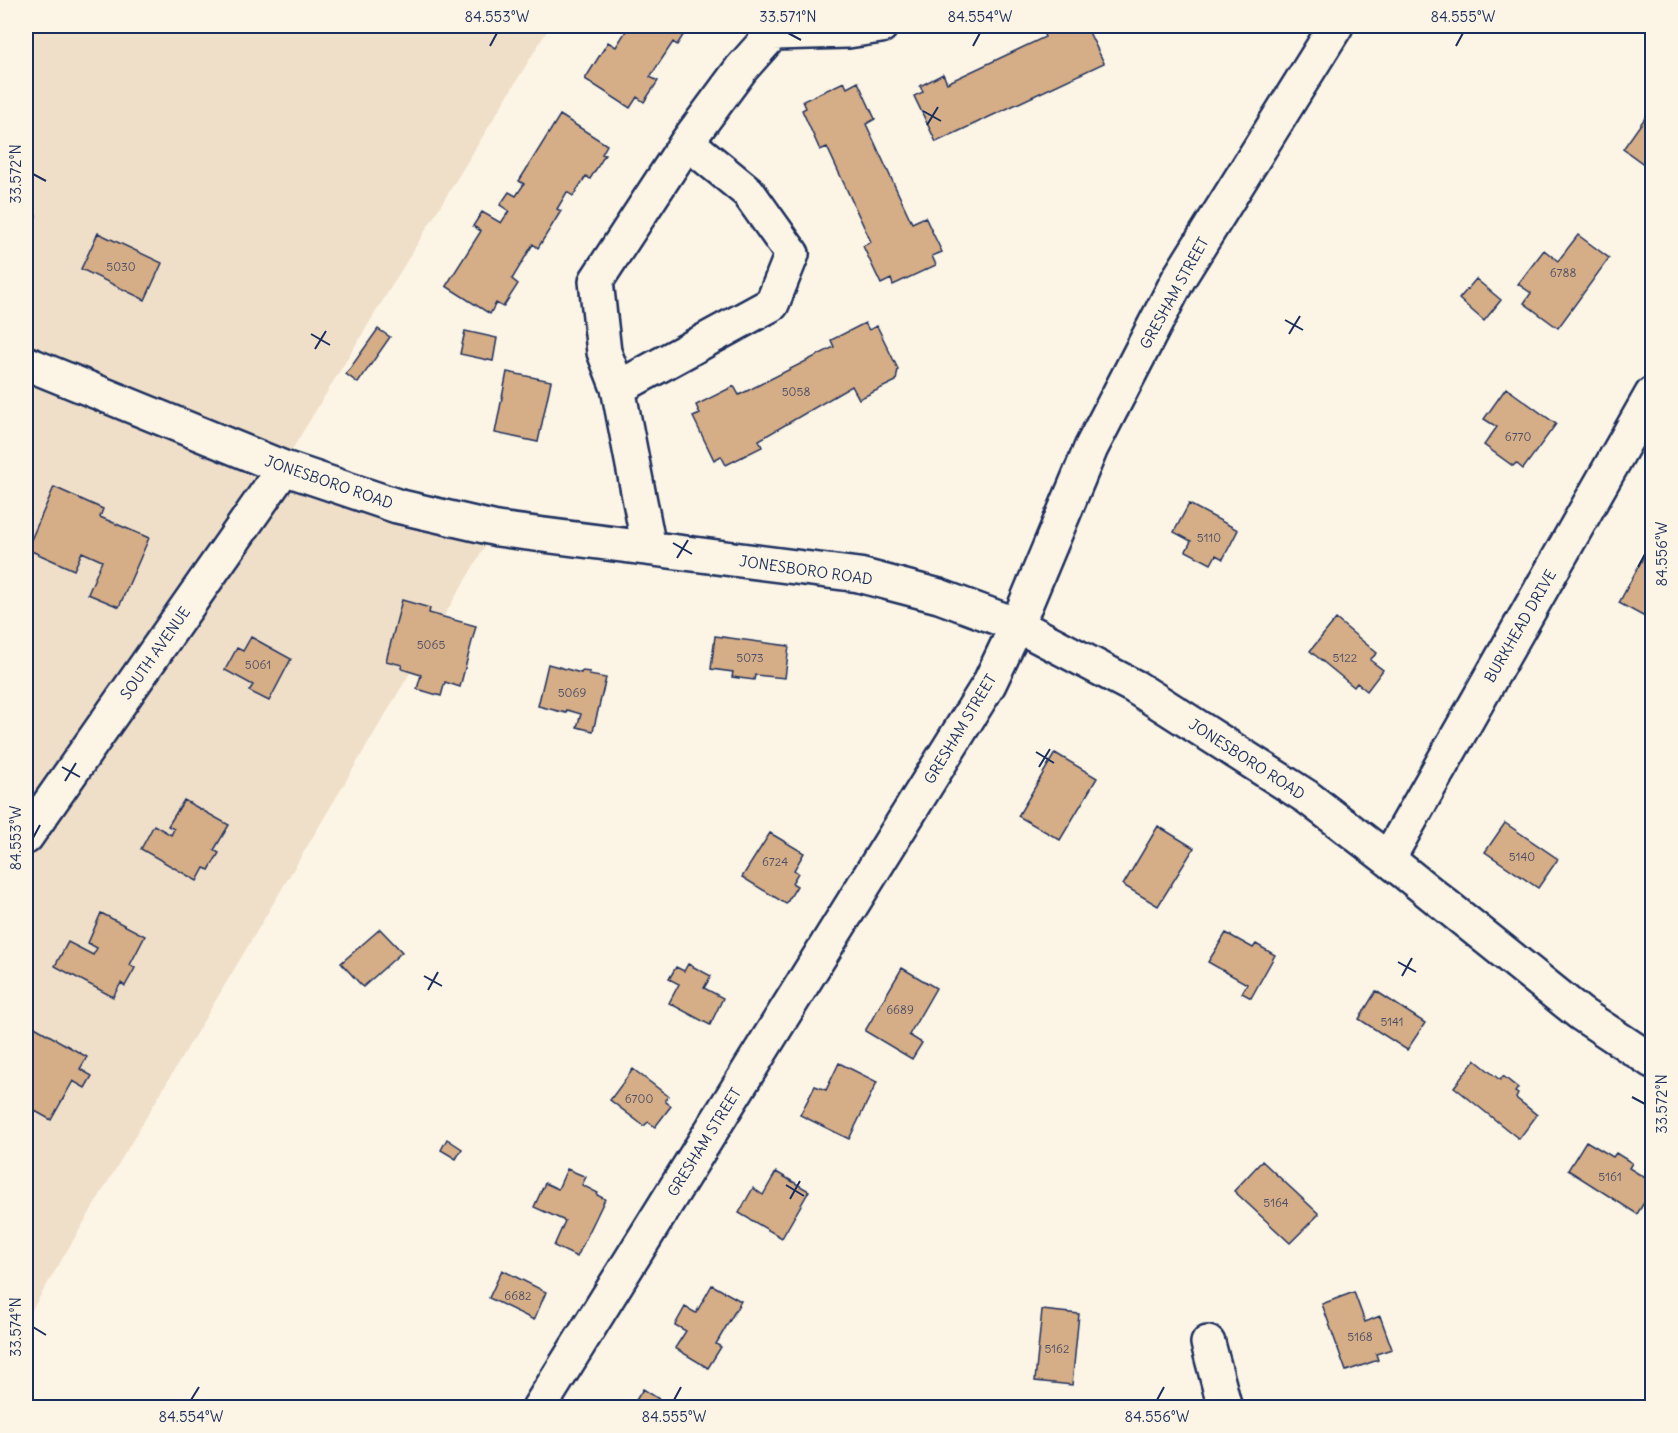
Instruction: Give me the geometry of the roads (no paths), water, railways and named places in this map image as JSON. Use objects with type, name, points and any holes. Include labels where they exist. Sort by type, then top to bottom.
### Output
[{"type":"street","points":[[649,548],[618,388],[604,352],[596,281],[687,142],[741,69],[776,29],[848,31],[881,26]]},
{"type":"street","name":"GRESHAM STREET","points":[[539,1407],[989,684],[1017,625],[1091,448],[1179,278],[1336,26]]},
{"type":"street","points":[[618,388],[772,304],[792,254],[748,192],[687,142]]},
{"type":"street","name":"JONESBORO ROAD","points":[[26,363],[284,468],[397,506],[497,529],[859,575],[939,596],[1017,625],[1135,687],[1307,797],[1581,1014],[1653,1061]]},
{"type":"street","name":"BURKHEAD DRIVE","points":[[1388,859],[1653,394]]},
{"type":"street","name":"SOUTH AVENUE","points":[[26,837],[284,468]]},
{"type":"street","points":[[1208,1343],[1225,1407]]}]
